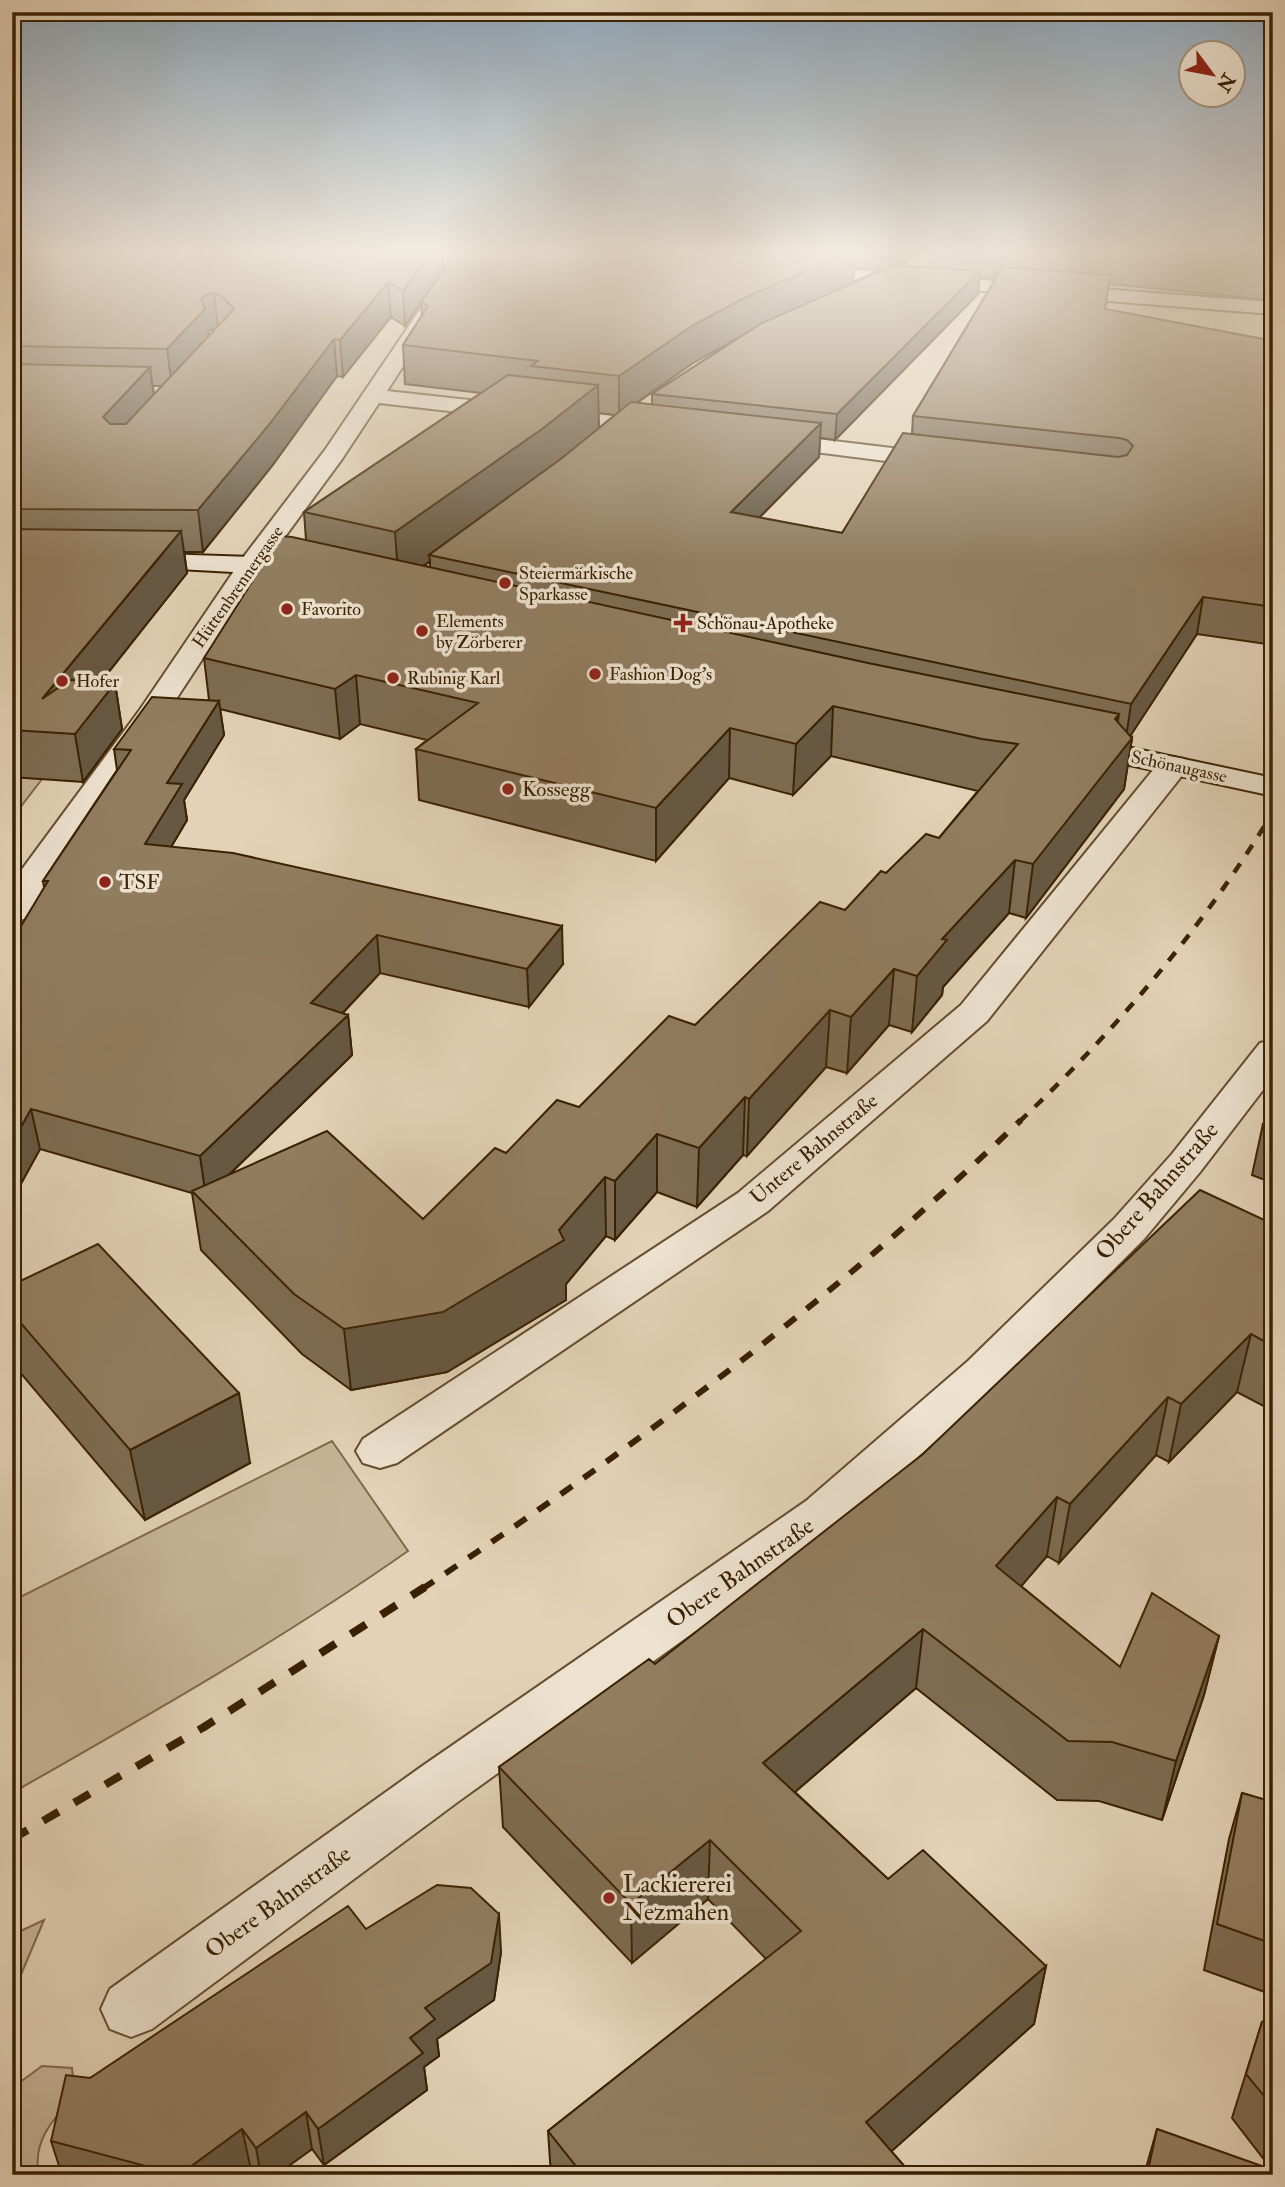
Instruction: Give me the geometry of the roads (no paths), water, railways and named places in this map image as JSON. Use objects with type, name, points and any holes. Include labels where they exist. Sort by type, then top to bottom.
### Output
[{"type":"street","name":"Hüttenbrennergasse","points":[[12,912],[37,872],[150,716],[251,565],[334,454],[399,356]]},
{"type":"street","points":[[372,396],[680,430]]},
{"type":"street","points":[[605,441],[648,409]]},
{"type":"street","points":[[747,438],[963,463]]},
{"type":"street","points":[[108,561],[251,565],[337,581]]},
{"type":"street","name":"Schönaugasse","points":[[1053,740],[1273,787]]},
{"type":"street","name":"Untere Bahnstraße","points":[[380,1451],[753,1202],[964,1022],[983,1003],[1173,766]]},
{"type":"street","name":"Obere Bahnstraße","points":[[131,2008],[452,1776],[823,1514],[984,1372],[1129,1229],[1218,1123],[1273,1051]]},
{"type":"railway","points":[[1019,1122],[1124,1014],[1188,937],[1273,812]]},
{"type":"railway","points":[[425,1587],[579,1481],[732,1368],[880,1248],[1021,1120]]},
{"type":"railway","points":[[12,1839],[204,1727],[425,1587]]},
{"type":"place","name":"Steiermärkische Sparkasse","points":[[505,583]]},
{"type":"place","name":"Favorito","points":[[287,609]]},
{"type":"place","name":"Schönau-Apotheke","points":[[683,623]]},
{"type":"place","name":"Elements by Zörberer","points":[[422,631]]},
{"type":"place","name":"Fashion Dog's","points":[[595,674]]},
{"type":"place","name":"Rubinig Karl","points":[[393,678]]},
{"type":"place","name":"Hofer","points":[[62,681]]},
{"type":"place","name":"Kossegg","points":[[508,789]]},
{"type":"place","name":"TSF","points":[[105,882]]},
{"type":"place","name":"Lackiererei Nezmahen","points":[[609,1898]]}]
